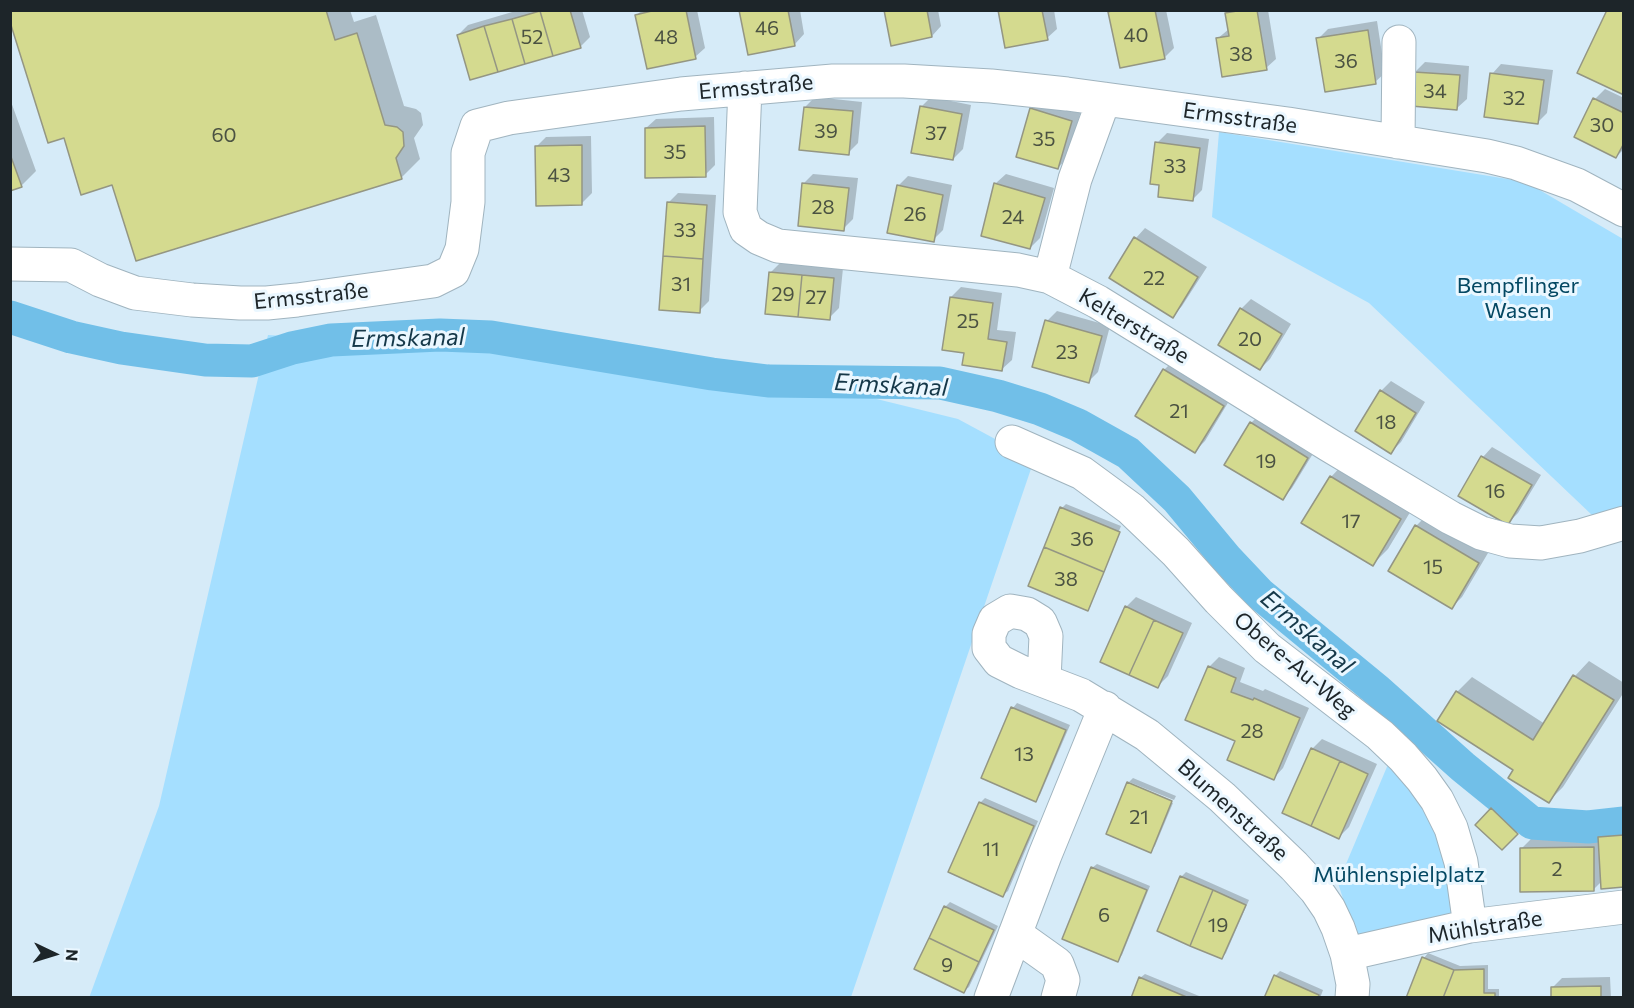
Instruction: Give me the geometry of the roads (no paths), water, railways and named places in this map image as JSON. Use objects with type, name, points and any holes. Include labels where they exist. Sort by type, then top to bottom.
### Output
[{"type":"street","points":[[1398,142],[1399,42]]},
{"type":"street","name":"Ermsstraße","points":[[10,264],[71,265],[100,280],[135,293],[240,303],[297,300],[433,281],[453,271],[462,249],[468,202],[468,153],[477,126],[509,118],[681,94],[833,81],[904,81],[991,86],[1288,124],[1487,156],[1533,168],[1577,185],[1623,210]]},
{"type":"street","name":"Kelterstraße","points":[[745,88],[740,212],[746,229],[759,238],[778,246],[1018,270],[1050,277],[1098,302],[1318,439],[1481,534],[1510,541],[1541,543],[1580,536],[1623,523]]},
{"type":"street","points":[[1050,277],[1075,179],[1104,99]]},
{"type":"street","name":"Obere-Au-Weg","points":[[1012,442],[1082,473],[1131,509],[1176,552],[1219,600],[1267,648],[1380,735],[1403,757],[1437,800],[1451,828],[1461,862],[1470,926]]},
{"type":"street","name":"Blumenstraße","points":[[1044,680],[1105,708],[1148,735],[1222,797],[1287,858],[1316,890],[1329,909],[1347,954],[1353,984],[1352,998]]},
{"type":"street","points":[[994,996],[1045,855],[1105,708]]},
{"type":"street","name":"Mühlstraße","points":[[1347,954],[1470,926],[1623,908]]},
{"type":"street","points":[[1015,934],[1057,964],[1063,980],[1058,998]]},
{"type":"waterway","name":"Ermskanal","points":[[10,317],[71,337],[121,348],[205,360],[252,361],[292,348],[331,340],[440,335],[491,337],[712,374],[768,381],[940,383],[998,396],[1040,409],[1078,425],[1128,453],[1177,499],[1226,558],[1260,594],[1532,823],[1588,827],[1624,823]]},
{"type":"park label","name":"Bempflinger Wasen","points":[[1518,298]]},
{"type":"park label","name":"Mühlenspielplatz","points":[[1399,875]]}]
